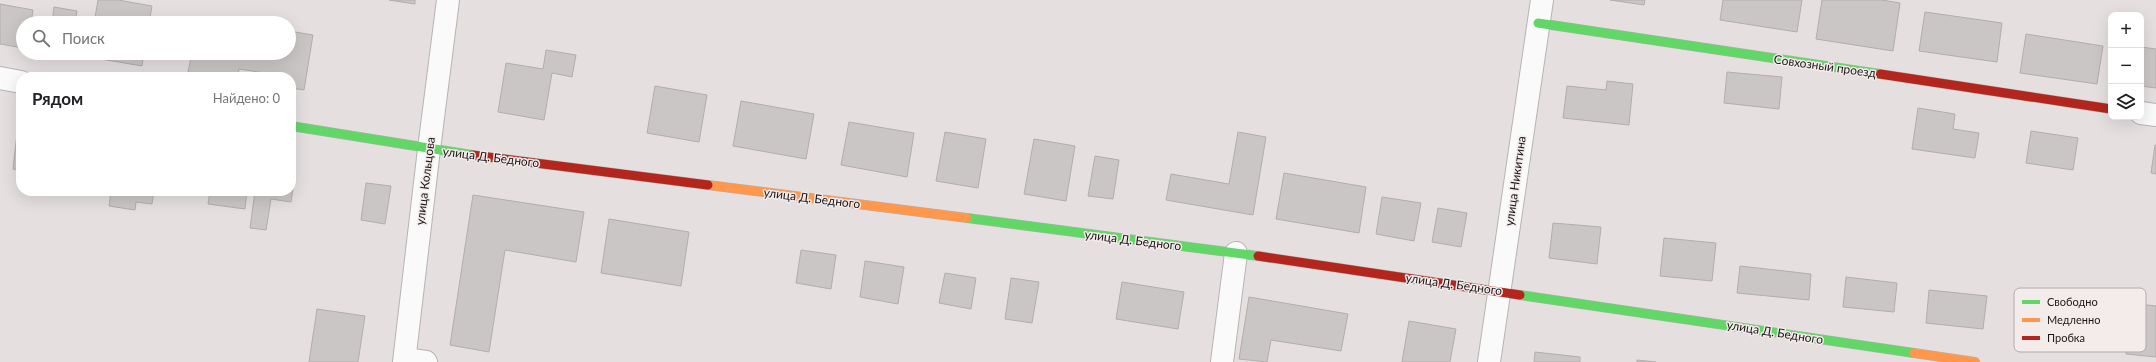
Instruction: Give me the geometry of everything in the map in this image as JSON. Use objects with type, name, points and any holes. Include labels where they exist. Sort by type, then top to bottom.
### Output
[{"type":"street","name":"улица Кольцова","points":[[404,360],[448,0]]},
{"type":"street","name":"улица Никитина","points":[[1489,362],[1542,0]]},
{"type":"street","name":"Совхозный проезд","points":[[1538,23],[2108,109]]},
{"type":"street","points":[[0,78],[16,81]]},
{"type":"street","points":[[2144,113],[2156,115]]},
{"type":"street","name":"улица Д. Бедного","points":[[296,127],[429,149],[1236,253],[1499,290],[1974,362]]},
{"type":"street","points":[[1222,362],[1236,253]]},
{"type":"street","points":[[404,360],[426,362]]},
{"type":"building","points":[[98,0],[118,0],[152,6],[150,16],[95,16]]},
{"type":"building","points":[[389,0],[415,0],[415,4]]},
{"type":"building","points":[[1610,0],[1645,0],[1644,5]]},
{"type":"building","points":[[1723,0],[1802,0],[1797,32],[1720,20]]},
{"type":"building","points":[[1822,0],[1882,0],[1900,3],[1893,51],[1816,39]]},
{"type":"building","points":[[0,4],[33,10],[32,16],[16,16],[16,47],[0,44]]},
{"type":"building","points":[[54,7],[77,11],[76,16],[53,16]]},
{"type":"building","points":[[1925,12],[2002,23],[1997,62],[1919,51]]},
{"type":"building","points":[[296,32],[313,35],[304,90],[296,89],[296,72],[258,72],[239,69],[239,72],[188,72],[191,60],[296,60]]},
{"type":"building","points":[[2026,34],[2103,46],[2097,84],[2020,73]]},
{"type":"building","points":[[2144,47],[2156,49],[2156,88],[2144,86]]},
{"type":"building","points":[[546,50],[576,55],[572,77],[552,73],[544,120],[498,112],[506,63],[543,69]]},
{"type":"building","points":[[107,60],[143,60],[142,66]]},
{"type":"building","points":[[1727,72],[1782,77],[1779,109],[1724,103]]},
{"type":"building","points":[[1607,81],[1633,84],[1629,125],[1563,118],[1567,86],[1606,90]]},
{"type":"building","points":[[655,86],[707,95],[699,142],[647,133]]},
{"type":"building","points":[[741,101],[814,114],[806,159],[733,146]]},
{"type":"building","points":[[1918,108],[1955,114],[1953,129],[1979,133],[1975,158],[1912,149]]},
{"type":"building","points":[[849,122],[914,133],[907,177],[841,165]]},
{"type":"building","points":[[2031,131],[2078,138],[2073,170],[2026,163]]},
{"type":"building","points":[[945,132],[986,139],[978,188],[936,181]]},
{"type":"building","points":[[1238,132],[1266,137],[1253,215],[1166,200],[1171,174],[1229,184]]},
{"type":"building","points":[[1034,139],[1075,146],[1066,201],[1024,194]]},
{"type":"building","points":[[16,143],[16,169],[13,169]]},
{"type":"building","points":[[2156,145],[2156,174],[2151,173]]},
{"type":"building","points":[[1095,156],[1119,160],[1113,199],[1088,196]]},
{"type":"building","points":[[1284,173],[1366,187],[1359,233],[1276,219]]},
{"type":"building","points":[[366,183],[391,186],[385,224],[361,220]]},
{"type":"building","points":[[473,195],[584,212],[576,262],[505,250],[489,352],[450,345]]},
{"type":"building","points":[[110,196],[153,196],[152,204],[136,202],[135,210],[109,206]]},
{"type":"building","points":[[209,196],[246,196],[245,209],[208,204]]},
{"type":"building","points":[[254,196],[292,196],[291,202],[271,199],[266,230],[250,228]]},
{"type":"building","points":[[1382,197],[1421,203],[1414,241],[1376,234]]},
{"type":"building","points":[[1438,208],[1467,213],[1461,247],[1432,242]]},
{"type":"building","points":[[609,219],[689,232],[681,286],[601,273]]},
{"type":"building","points":[[1553,223],[1601,227],[1597,264],[1549,258]]},
{"type":"building","points":[[1664,238],[1716,243],[1712,281],[1660,276]]},
{"type":"building","points":[[801,250],[836,255],[831,289],[796,283]]},
{"type":"building","points":[[865,261],[904,267],[898,304],[860,297]]},
{"type":"building","points":[[1740,266],[1811,274],[1809,300],[1737,293]]},
{"type":"building","points":[[945,273],[976,278],[971,309],[939,303]]},
{"type":"building","points":[[1846,277],[1897,283],[1894,312],[1843,307]]},
{"type":"building","points":[[1011,278],[1039,282],[1032,323],[1005,319]]},
{"type":"building","points":[[1122,282],[1184,292],[1178,329],[1116,319]]},
{"type":"building","points":[[1929,290],[1987,296],[1983,329],[1926,323]]},
{"type":"building","points":[[1249,297],[1348,314],[1341,351],[1271,340],[1267,362],[1239,359]]},
{"type":"building","points":[[2146,305],[2156,306],[2156,357],[2126,354],[2126,352],[2146,352]]},
{"type":"building","points":[[317,309],[365,316],[358,362],[309,362]]},
{"type":"building","points":[[1409,321],[1456,329],[1450,362],[1402,362]]},
{"type":"building","points":[[1535,352],[1580,357],[1580,362],[1534,362]]},
{"type":"building","points":[[1637,360],[1656,362],[1637,362]]},
{"type":"traffic: fast","points":[[1538,23],[1880,74]]},
{"type":"traffic: fast","points":[[296,127],[472,155]]},
{"type":"traffic: fast","points":[[967,218],[1258,256]]},
{"type":"traffic: fast","points":[[1520,295],[1914,353]]},
{"type":"traffic: slow","points":[[708,185],[967,218]]},
{"type":"traffic: slow","points":[[1914,353],[1975,362]]},
{"type":"traffic: jam","points":[[1880,74],[2108,109]]},
{"type":"traffic: jam","points":[[472,155],[708,185]]},
{"type":"traffic: jam","points":[[1258,256],[1520,295]]}]
